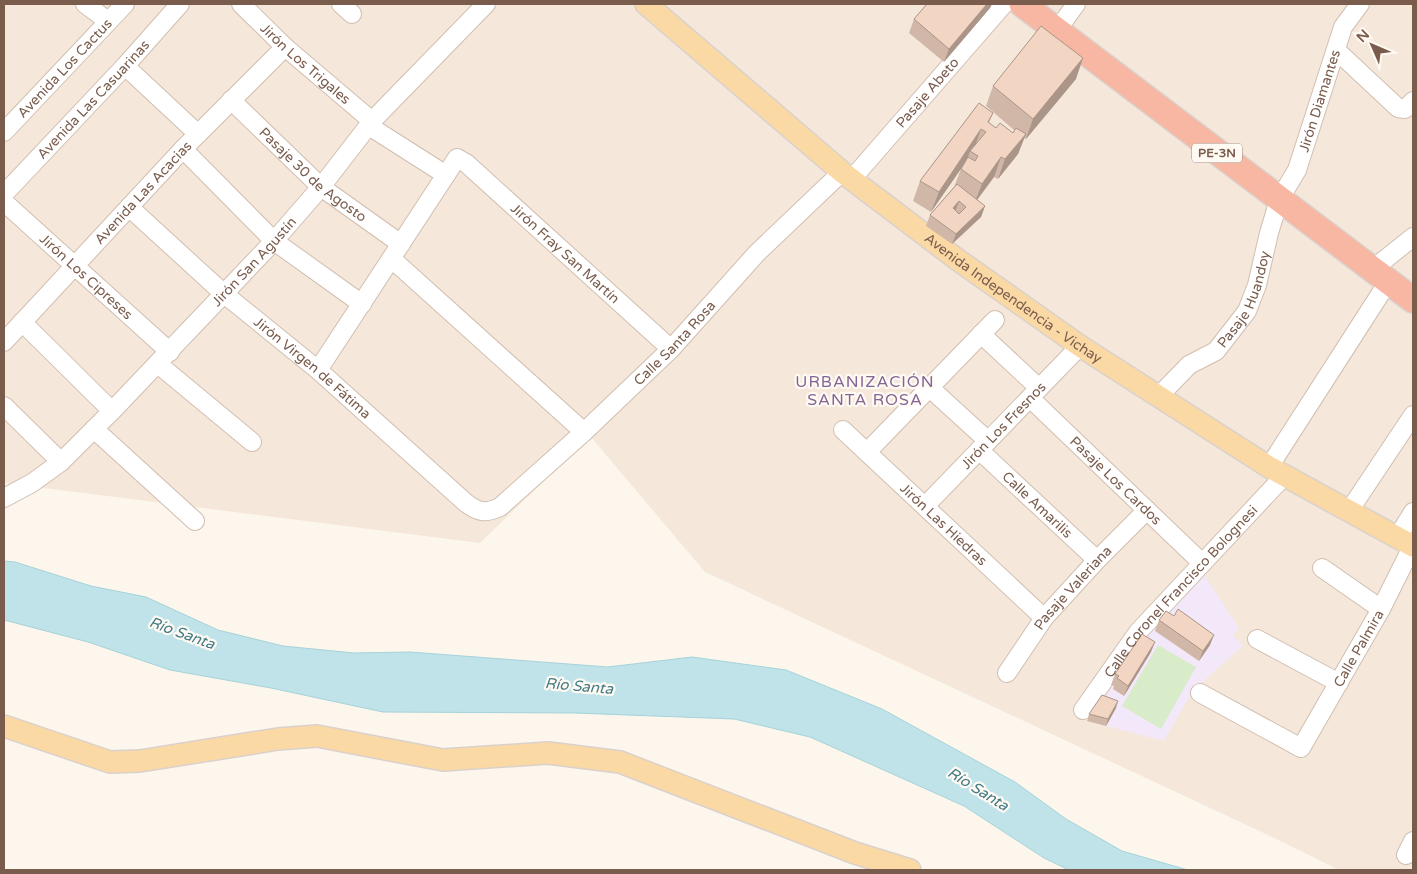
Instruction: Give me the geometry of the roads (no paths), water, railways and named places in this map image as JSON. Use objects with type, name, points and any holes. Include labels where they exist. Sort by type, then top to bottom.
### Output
[{"type":"highway","name":"PE-3N","points":[[1022,4],[1058,29],[1279,200],[1413,300]]},
{"type":"main road","name":"Avenida Independencia - Vichay","points":[[646,4],[846,176],[958,260],[1080,346],[1276,472],[1408,543]]},
{"type":"main road","points":[[4,726],[110,762],[140,761],[278,738],[316,736],[443,760],[548,753],[620,762],[855,853],[910,870]]},
{"type":"street","points":[[85,4],[108,21]]},
{"type":"street","name":"Avenida Los Cactus","points":[[4,132],[125,4]]},
{"type":"street","name":"Avenida Las Casuarinas","points":[[4,194],[125,66],[180,4]]},
{"type":"street","name":"Jirón Los Trigales","points":[[241,4],[285,47],[370,124],[446,175]]},
{"type":"street","name":"Jirón San Agustín","points":[[4,498],[32,483],[61,462],[164,358],[223,293],[274,241],[321,187],[370,124],[486,4]]},
{"type":"street","name":"Pasaje Abeto","points":[[846,176],[1004,4]]},
{"type":"street","points":[[1058,29],[1076,4]]},
{"type":"street","name":"Jirón Diamantes","points":[[1279,200],[1297,170],[1343,27],[1360,4]]},
{"type":"street","name":"Avenida Las Acacias","points":[[4,342],[183,149],[285,47]]},
{"type":"street","points":[[1336,50],[1398,108],[1405,109],[1413,101]]},
{"type":"street","points":[[125,66],[198,134]]},
{"type":"street","name":"Pasaje 30 de Agosto","points":[[232,100],[321,187],[396,252],[584,432]]},
{"type":"street","points":[[183,149],[274,241],[362,304]]},
{"type":"street","name":"Jirón Fray San Martín","points":[[446,175],[457,158],[466,163],[671,349]]},
{"type":"street","points":[[318,370],[446,175]]},
{"type":"street","name":"Calle Santa Rosa","points":[[500,507],[584,432],[671,349],[757,253],[846,176]]},
{"type":"street","name":"Pasaje Huandoy","points":[[1158,397],[1189,365],[1216,351],[1241,320],[1258,285],[1269,233],[1279,200]]},
{"type":"street","name":"Jirón Los Cipreses","points":[[4,202],[75,267],[164,358],[252,442]]},
{"type":"street","name":"Jirón Virgen de Fátima","points":[[130,207],[223,293],[318,370],[476,511],[488,512],[500,507]]},
{"type":"street","name":"Calle Coronel Francisco Bolognesi","points":[[1083,710],[1138,632],[1202,563],[1276,472],[1381,276],[1413,237]]},
{"type":"street","points":[[867,452],[995,320]]},
{"type":"street","points":[[22,322],[112,411]]},
{"type":"street","name":"Pasaje Los Cardos","points":[[982,334],[1034,393],[1147,510],[1202,563]]},
{"type":"street","name":"Jirón Los Fresnos","points":[[926,505],[1080,346]]},
{"type":"street","name":"Calle Amarilis","points":[[930,388],[983,446],[1097,560]]},
{"type":"street","points":[[4,406],[61,462]]},
{"type":"street","points":[[1349,511],[1413,415]]},
{"type":"street","points":[[94,429],[195,521]]},
{"type":"street","name":"Jirón Las Hiedras","points":[[843,430],[926,505],[1044,618]]},
{"type":"street","name":"Pasaje Valeriana","points":[[1007,673],[1044,618],[1097,560],[1147,510]]},
{"type":"street","name":"Calle Palmira","points":[[1200,693],[1299,748],[1303,746],[1381,609],[1408,543],[1413,512]]},
{"type":"street","points":[[1322,568],[1381,609]]},
{"type":"street","points":[[1257,639],[1339,683]]},
{"type":"water","name":"Río Santa","points":[[4,561],[15,562],[91,586],[146,597],[218,630],[283,646],[354,653],[410,652],[608,667],[692,657],[786,670],[882,709],[1015,782],[1066,819],[1122,851],[1188,870],[1069,870],[1044,858],[964,806],[810,737],[734,719],[574,713],[383,712],[271,688],[170,670],[88,642],[4,620]]},
{"type":"district","name":"URBANIZACIÓN SANTA ROSA","points":[[865,390]]}]
